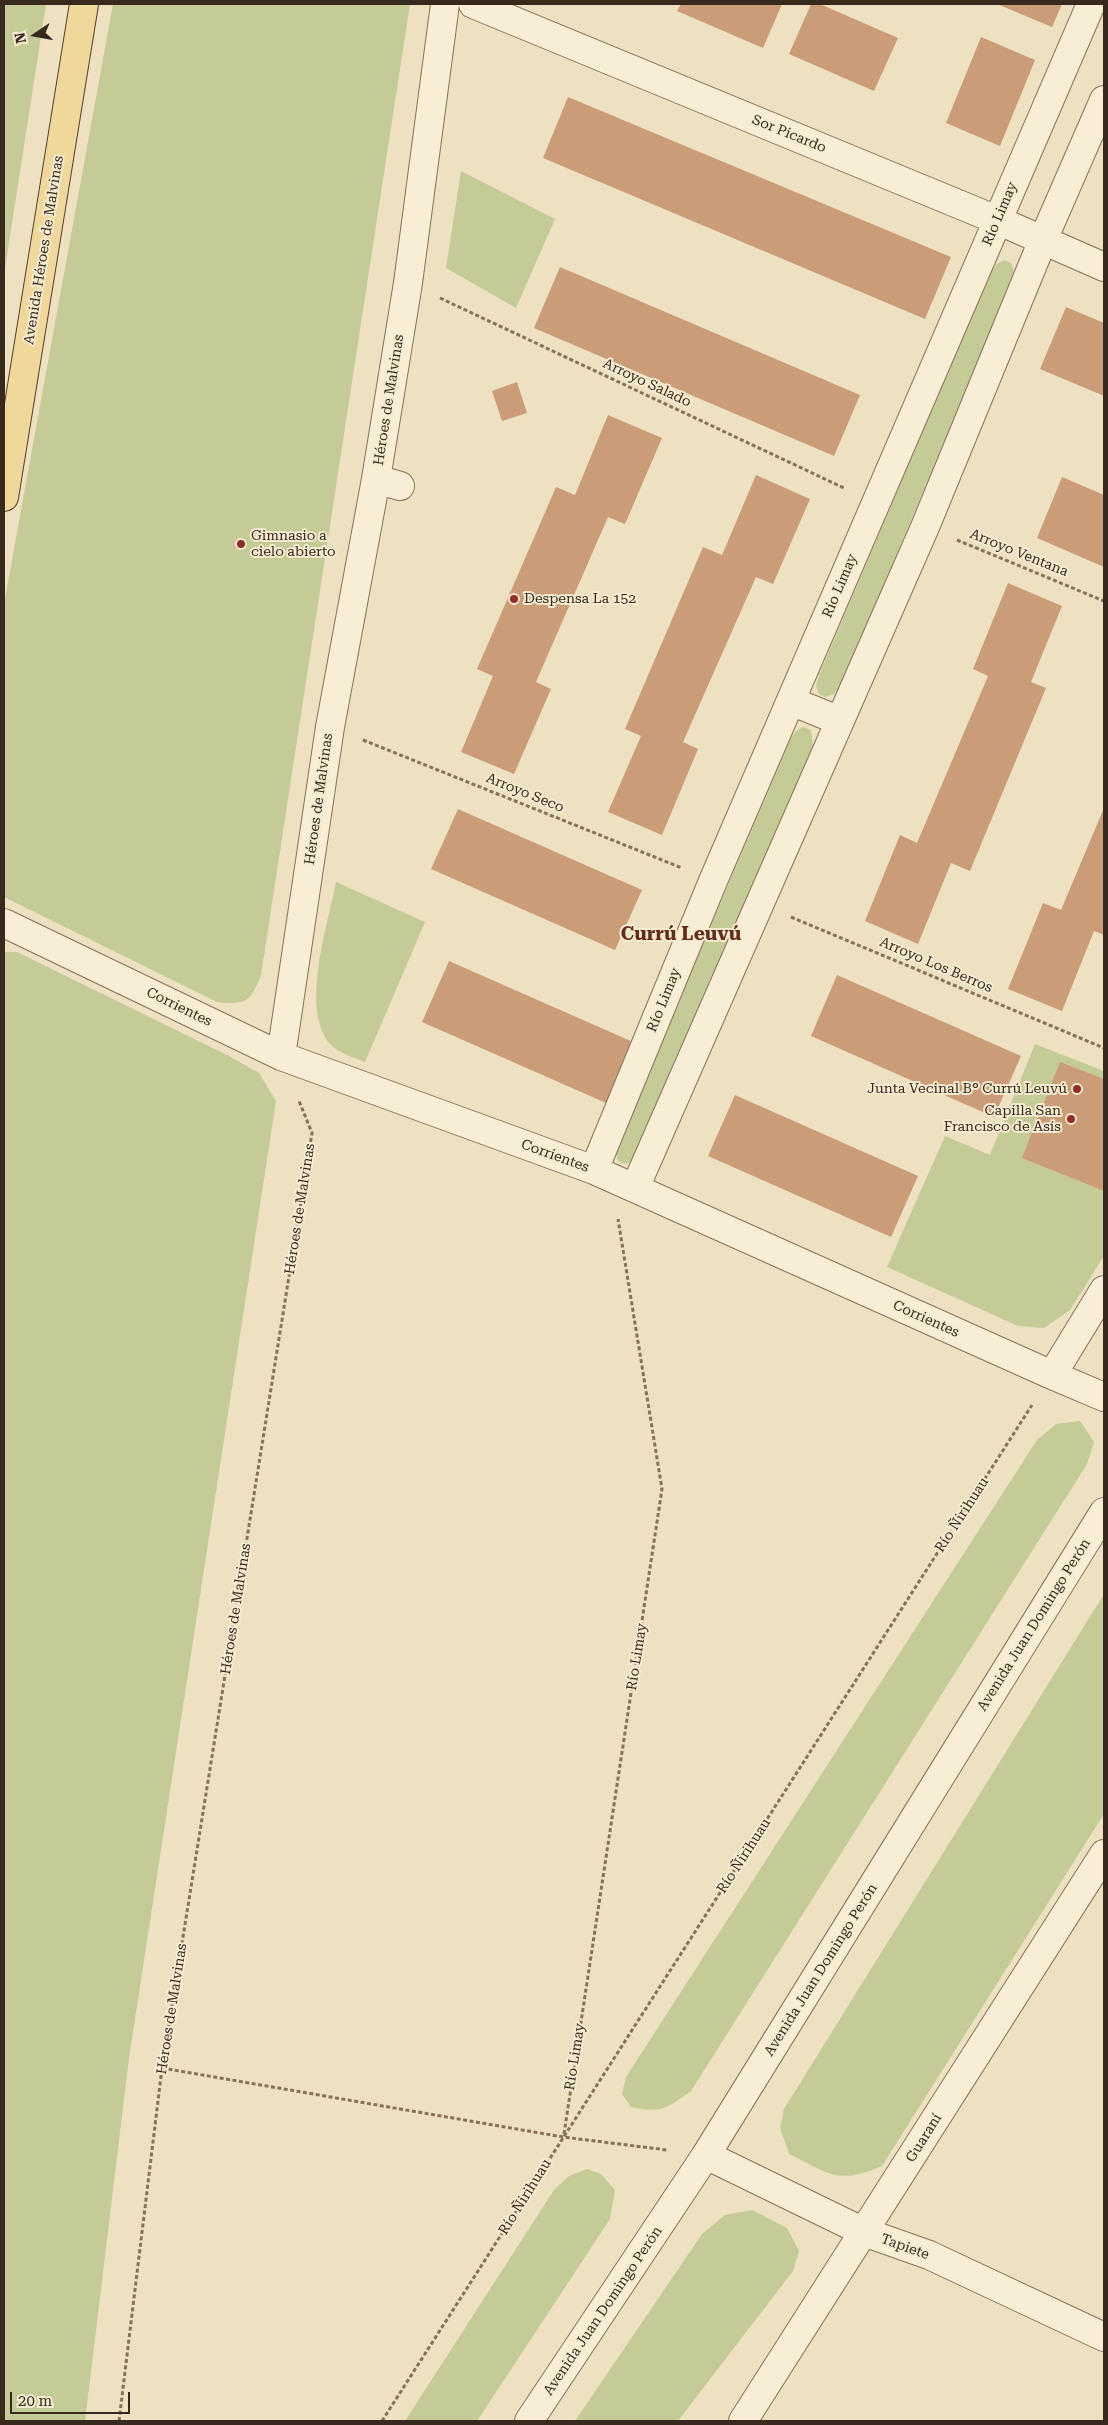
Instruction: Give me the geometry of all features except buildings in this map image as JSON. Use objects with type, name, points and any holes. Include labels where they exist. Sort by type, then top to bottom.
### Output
[{"type":"main road","name":"Avenida Héroes de Malvinas","points":[[4,497],[84,4]]},
{"type":"street","name":"Héroes de Malvinas","points":[[281,1056],[330,727],[388,483],[408,283],[445,4]]},
{"type":"street","name":"Sor Picardo","points":[[472,4],[997,220],[1104,267]]},
{"type":"street","name":"Río Limay","points":[[614,1178],[713,881],[1091,4]]},
{"type":"street","points":[[614,1178],[760,904],[925,527],[1104,100]]},
{"type":"street","points":[[790,701],[840,721]]},
{"type":"street","name":"Corrientes","points":[[4,923],[281,1056],[614,1178],[1052,1376],[1104,1397]]},
{"type":"street","points":[[1052,1376],[1104,1290]]},
{"type":"street","name":"Avenida Juan Domingo Perón","points":[[529,2421],[706,2155],[1104,1512]]},
{"type":"street","name":"Guaraní","points":[[743,2421],[1104,1854]]},
{"type":"street","name":"Tapiete","points":[[706,2155],[864,2232],[929,2255],[1104,2337]]},
{"type":"path","name":"Arroyo Salado","points":[[408,283],[876,503]]},
{"type":"path","name":"Arroyo Ventana","points":[[925,527],[1104,601]]},
{"type":"path","name":"Arroyo Seco","points":[[330,727],[713,881]]},
{"type":"path","name":"Arroyo Los Berros","points":[[760,904],[1104,1048]]},
{"type":"path","name":"Héroes de Malvinas","points":[[119,2421],[162,2068],[312,1133],[281,1056]]},
{"type":"path","name":"Río Limay","points":[[563,2137],[662,1489],[614,1178]]},
{"type":"path","name":"Río Ñirihuau","points":[[382,2421],[1052,1376]]},
{"type":"path","points":[[162,2068],[563,2137],[706,2155]]},
{"type":"green space","points":[[4,4],[46,4],[4,275]]},
{"type":"green space","points":[[113,4],[410,4],[261,975],[250,997],[235,1003],[217,1002],[4,897],[4,604]]},
{"type":"green space","points":[[461,171],[555,219],[516,308],[446,268]]},
{"type":"green space","points":[[1004,260],[1011,263],[1014,270],[1013,279],[841,686],[834,694],[825,697],[819,694],[816,686],[819,675],[991,271]]},
{"type":"green space","points":[[803,727],[811,730],[813,746],[640,1153],[633,1161],[625,1164],[618,1161],[616,1153],[618,1142],[791,738],[796,731]]},
{"type":"green space","points":[[336,882],[425,922],[365,1062],[342,1053],[331,1045],[322,1030],[317,1011],[318,966]]},
{"type":"green space","points":[[4,952],[17,952],[229,1056],[259,1073],[276,1101],[129,2058],[85,2421],[4,2421]]},
{"type":"green space","points":[[1035,1044],[1104,1071],[1104,1256],[1070,1310],[1044,1328],[1018,1326],[887,1267],[945,1136],[990,1155]]},
{"type":"green space","points":[[1080,1421],[1094,1442],[1087,1464],[691,2091],[676,2102],[663,2108],[650,2110],[631,2107],[622,2094],[626,2077],[1037,1440],[1056,1424]]},
{"type":"green space","points":[[1104,1594],[1104,1814],[882,2166],[854,2175],[834,2175],[789,2154],[780,2128],[784,2109]]},
{"type":"green space","points":[[587,2169],[601,2174],[615,2190],[610,2219],[477,2421],[405,2421],[554,2190],[569,2176]]},
{"type":"green space","points":[[752,2210],[787,2228],[799,2251],[793,2271],[678,2421],[575,2421],[702,2234],[725,2215]]},
{"type":"place","name":"Gimnasio a cielo abierto","points":[[241,544]]},
{"type":"place","name":"Despensa La 152","points":[[514,599]]},
{"type":"place","name":"Junta Vecinal B° Currú Leuvú","points":[[1077,1089]]},
{"type":"place","name":"Capilla San Francisco de Asís","points":[[1071,1119]]},
{"type":"district","name":"Currú Leuvú","points":[[681,934]]}]
